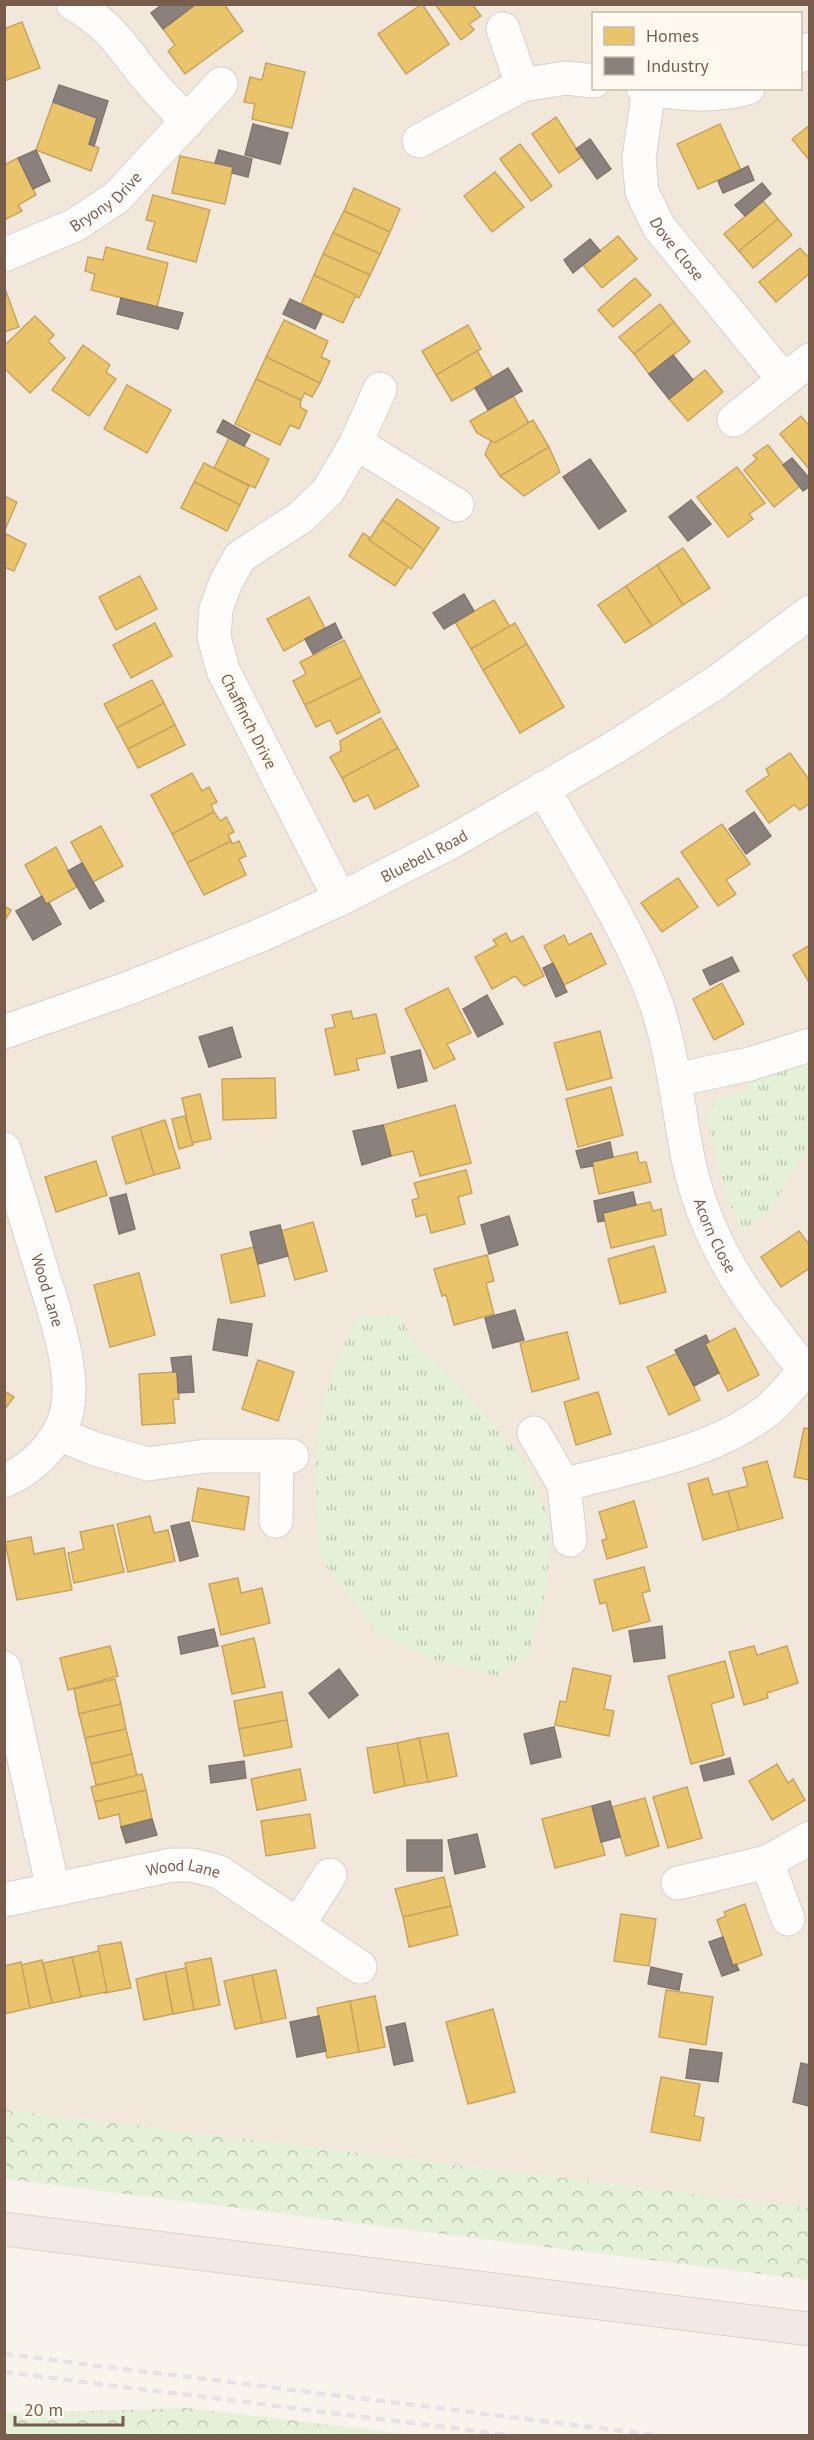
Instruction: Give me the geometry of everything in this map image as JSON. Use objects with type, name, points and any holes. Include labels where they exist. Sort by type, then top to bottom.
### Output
[{"type":"highway","points":[[4,2229],[810,2329]]},
{"type":"street","points":[[73,4],[92,15],[117,37],[149,80],[188,122]]},
{"type":"street","points":[[502,29],[522,85]]},
{"type":"street","points":[[419,141],[522,85],[566,78],[592,81]]},
{"type":"street","name":"Bryony Drive","points":[[4,255],[75,225],[117,197],[221,84]]},
{"type":"street","name":"Dove Close","points":[[646,90],[639,158],[642,192],[659,227],[784,380]]},
{"type":"street","name":"Dove Close","points":[[654,90],[697,95],[725,95],[741,90]]},
{"type":"street","points":[[734,420],[810,360]]},
{"type":"street","name":"Chaffinch Drive","points":[[340,899],[223,670],[214,637],[216,609],[223,587],[240,557],[301,517],[328,491],[356,443],[380,389]]},
{"type":"street","points":[[356,443],[456,505]]},
{"type":"street","name":"Bluebell Road","points":[[4,1032],[129,988],[261,935],[340,899],[453,841],[612,749],[717,682],[810,612]]},
{"type":"street","name":"Acorn Close","points":[[543,788],[635,956],[657,1006],[675,1080],[689,1159],[705,1217],[754,1306],[808,1371],[766,1412],[738,1431],[683,1452],[564,1485]]},
{"type":"street","points":[[675,1080],[750,1064],[810,1046]]},
{"type":"street","name":"Wood Lane","points":[[4,1149],[60,1330],[68,1381],[67,1411],[58,1434],[39,1458],[16,1476],[4,1480]]},
{"type":"street","points":[[534,1433],[564,1485],[570,1540]]},
{"type":"street","points":[[58,1434],[94,1449],[148,1464],[206,1456],[284,1456],[276,1521]]},
{"type":"street","points":[[4,1668],[53,1889]]},
{"type":"street","points":[[678,1883],[767,1862],[810,1838]]},
{"type":"street","points":[[767,1862],[788,1918]]},
{"type":"street","name":"Wood Lane","points":[[4,1900],[172,1865],[192,1865],[219,1872],[360,1967]]},
{"type":"street","points":[[298,1925],[330,1875]]},
{"type":"shaded area","points":[[5,5],[809,5],[809,2208],[5,2110]]},
{"type":"green space","points":[[809,1062],[809,1145],[772,1207],[741,1232],[726,1195],[707,1121],[711,1107],[721,1098],[748,1091],[746,1082]]},
{"type":"green space","points":[[399,1315],[415,1344],[455,1380],[523,1458],[549,1518],[549,1556],[545,1595],[528,1656],[497,1676],[427,1658],[374,1630],[320,1558],[315,1461],[323,1405],[335,1366],[357,1316]]},
{"type":"green space","points":[[5,2110],[809,2208],[809,2280],[5,2179]]},
{"type":"green space","points":[[188,2408],[415,2435],[5,2435],[5,2413]]},
{"type":"building: Homes","points":[[196,4],[224,4],[243,31],[185,74],[168,51],[175,45],[163,29]]},
{"type":"building: Homes","points":[[422,4],[449,44],[406,74],[378,34]]},
{"type":"building: Homes","points":[[435,4],[472,4],[481,16],[469,24],[474,30],[461,40]]},
{"type":"building: Homes","points":[[22,22],[40,68],[4,81],[4,29]]},
{"type":"building: Homes","points":[[266,63],[305,72],[292,128],[252,119],[255,104],[244,102],[250,77],[262,80]]},
{"type":"building: Homes","points":[[53,102],[97,118],[89,144],[99,148],[91,171],[36,150]]},
{"type":"building: Homes","points":[[556,117],[582,157],[559,173],[532,134]]},
{"type":"building: Homes","points":[[720,124],[741,170],[698,189],[677,144]]},
{"type":"building: Homes","points":[[810,125],[810,161],[792,139]]},
{"type":"building: Homes","points":[[520,144],[552,186],[531,201],[500,159]]},
{"type":"building: Homes","points":[[180,156],[233,167],[225,204],[172,193]]},
{"type":"building: Homes","points":[[18,158],[36,195],[18,205],[22,211],[4,220],[4,165]]},
{"type":"building: Homes","points":[[495,172],[524,207],[492,232],[464,196]]},
{"type":"building: Homes","points":[[354,188],[400,209],[390,232],[344,211]]},
{"type":"building: Homes","points":[[153,195],[210,210],[196,262],[147,249],[155,222],[146,220]]},
{"type":"building: Homes","points":[[763,201],[778,219],[739,251],[724,234]]},
{"type":"building: Homes","points":[[344,211],[390,232],[380,254],[333,233]]},
{"type":"building: Homes","points":[[778,219],[792,235],[753,268],[739,251]]},
{"type":"building: Homes","points":[[333,233],[380,254],[370,275],[323,254]]},
{"type":"building: Homes","points":[[618,236],[637,259],[602,288],[583,265]]},
{"type":"building: Homes","points":[[106,247],[168,263],[157,307],[91,290],[95,274],[85,271],[88,257],[103,260]]},
{"type":"building: Homes","points":[[800,248],[810,259],[810,273],[776,302],[759,282]]},
{"type":"building: Homes","points":[[323,254],[370,275],[359,298],[314,275]]},
{"type":"building: Homes","points":[[314,275],[356,295],[343,323],[301,304]]},
{"type":"building: Homes","points":[[635,278],[651,295],[613,327],[598,310]]},
{"type":"building: Homes","points":[[4,286],[19,327],[4,332]]},
{"type":"building: Homes","points":[[660,304],[674,322],[634,354],[619,337]]},
{"type":"building: Homes","points":[[35,316],[54,335],[48,341],[65,358],[30,393],[4,368],[4,346]]},
{"type":"building: Homes","points":[[284,320],[328,341],[321,357],[330,361],[320,383],[266,357]]},
{"type":"building: Homes","points":[[674,322],[690,342],[649,374],[634,354]]},
{"type":"building: Homes","points":[[468,325],[481,349],[436,375],[422,351]]},
{"type":"building: Homes","points":[[83,345],[110,365],[106,372],[116,379],[89,416],[52,390]]},
{"type":"building: Homes","points":[[477,351],[493,378],[452,401],[436,375]]},
{"type":"building: Homes","points":[[266,357],[320,383],[312,397],[305,393],[301,400],[256,379]]},
{"type":"building: Homes","points":[[705,370],[723,392],[688,421],[669,399]]},
{"type":"building: Homes","points":[[256,379],[301,400],[300,407],[307,411],[299,429],[290,425],[280,445],[235,424]]},
{"type":"building: Homes","points":[[127,385],[171,410],[147,453],[104,429]]},
{"type":"building: Homes","points":[[513,396],[529,423],[495,443],[477,433],[470,421]]},
{"type":"building: Homes","points":[[801,416],[810,427],[810,470],[780,434]]},
{"type":"building: Homes","points":[[533,420],[549,447],[500,476],[485,454],[491,441],[495,443]]},
{"type":"building: Homes","points":[[229,438],[269,459],[255,488],[214,468]]},
{"type":"building: Homes","points":[[768,445],[800,486],[774,507],[744,470],[757,459],[753,455]]},
{"type":"building: Homes","points":[[549,447],[560,472],[524,496],[500,476]]},
{"type":"building: Homes","points":[[204,463],[249,486],[240,505],[194,482]]},
{"type":"building: Homes","points":[[737,467],[765,503],[749,514],[753,519],[728,537],[697,497]]},
{"type":"building: Homes","points":[[194,482],[240,505],[227,531],[181,508]]},
{"type":"building: Homes","points":[[4,496],[17,502],[4,532]]},
{"type":"building: Homes","points":[[397,499],[439,528],[424,550],[382,520]]},
{"type":"building: Homes","points":[[382,520],[424,550],[411,569],[369,540]]},
{"type":"building: Homes","points":[[4,533],[26,544],[14,571],[4,567]]},
{"type":"building: Homes","points":[[363,533],[370,538],[369,540],[408,567],[395,586],[349,556]]},
{"type":"building: Homes","points":[[683,548],[710,588],[683,605],[657,565]]},
{"type":"building: Homes","points":[[657,565],[683,605],[652,626],[626,586]]},
{"type":"building: Homes","points":[[140,576],[157,609],[116,630],[99,597]]},
{"type":"building: Homes","points":[[626,586],[652,626],[625,643],[598,605]]},
{"type":"building: Homes","points":[[309,597],[325,628],[284,651],[267,619]]},
{"type":"building: Homes","points":[[494,600],[510,627],[471,649],[455,622]]},
{"type":"building: Homes","points":[[155,623],[172,656],[131,678],[113,645]]},
{"type":"building: Homes","points":[[515,623],[527,644],[483,670],[471,649]]},
{"type":"building: Homes","points":[[344,640],[362,677],[305,705],[293,681],[306,674],[300,662]]},
{"type":"building: Homes","points":[[527,644],[564,707],[520,733],[483,670]]},
{"type":"building: Homes","points":[[362,677],[380,712],[337,734],[330,720],[316,727],[305,705]]},
{"type":"building: Homes","points":[[152,680],[164,703],[117,728],[104,704]]},
{"type":"building: Homes","points":[[164,703],[175,725],[128,749],[117,728]]},
{"type":"building: Homes","points":[[381,718],[398,748],[342,778],[330,757],[341,751],[340,741]]},
{"type":"building: Homes","points":[[175,725],[185,745],[138,768],[128,749]]},
{"type":"building: Homes","points":[[398,748],[419,786],[375,809],[368,795],[354,802],[342,778]]},
{"type":"building: Homes","points":[[790,753],[810,781],[810,803],[800,810],[794,805],[769,823],[746,791],[769,775],[766,769]]},
{"type":"building: Homes","points":[[192,773],[202,791],[209,787],[217,802],[211,805],[214,812],[172,834],[151,795]]},
{"type":"building: Homes","points":[[214,812],[220,821],[226,817],[234,832],[228,835],[231,841],[187,863],[172,834]]},
{"type":"building: Homes","points":[[722,824],[750,864],[726,880],[736,894],[718,906],[681,852]]},
{"type":"building: Homes","points":[[101,826],[123,866],[93,882],[71,842]]},
{"type":"building: Homes","points":[[231,841],[232,844],[239,841],[246,856],[239,859],[246,875],[204,895],[187,863]]},
{"type":"building: Homes","points":[[56,847],[77,887],[46,904],[25,865]]},
{"type":"building: Homes","points":[[678,878],[698,907],[662,932],[641,903]]},
{"type":"building: Homes","points":[[4,906],[11,910],[4,922]]},
{"type":"building: Homes","points":[[506,933],[511,942],[523,936],[544,976],[524,986],[515,976],[492,989],[475,957],[497,945],[493,940]]},
{"type":"building: Homes","points":[[591,933],[606,964],[564,985],[544,946],[564,935],[569,945]]},
{"type":"building: Homes","points":[[810,945],[810,984],[793,955]]},
{"type":"building: Homes","points":[[722,983],[744,1024],[714,1040],[693,999]]},
{"type":"building: Homes","points":[[448,988],[471,1033],[447,1044],[455,1059],[434,1069],[405,1009]]},
{"type":"building: Homes","points":[[351,1011],[353,1019],[376,1014],[385,1053],[356,1059],[359,1070],[335,1075],[325,1029],[335,1027],[332,1015]]},
{"type":"building: Homes","points":[[600,1031],[612,1078],[567,1090],[554,1043]]},
{"type":"building: Homes","points":[[275,1078],[276,1118],[223,1120],[222,1079]]},
{"type":"building: Homes","points":[[611,1087],[623,1135],[578,1147],[566,1099]]},
{"type":"building: Homes","points":[[200,1094],[211,1139],[192,1143],[182,1098]]},
{"type":"building: Homes","points":[[455,1105],[471,1163],[420,1176],[413,1151],[391,1156],[383,1125]]},
{"type":"building: Homes","points":[[185,1116],[193,1145],[179,1149],[172,1119]]},
{"type":"building: Homes","points":[[165,1120],[180,1168],[154,1175],[140,1128]]},
{"type":"building: Homes","points":[[140,1128],[154,1175],[126,1184],[112,1137]]},
{"type":"building: Homes","points":[[637,1152],[639,1163],[646,1162],[651,1182],[599,1194],[592,1162]]},
{"type":"building: Homes","points":[[96,1161],[107,1195],[56,1212],[45,1177]]},
{"type":"building: Homes","points":[[466,1170],[472,1193],[458,1197],[465,1224],[431,1233],[426,1214],[416,1217],[412,1200],[419,1198],[414,1183]]},
{"type":"building: Homes","points":[[650,1202],[653,1211],[661,1209],[666,1235],[611,1248],[603,1213]]},
{"type":"building: Homes","points":[[313,1222],[327,1271],[295,1280],[281,1231]]},
{"type":"building: Homes","points":[[799,1231],[810,1246],[810,1268],[781,1287],[761,1257]]},
{"type":"building: Homes","points":[[654,1246],[666,1292],[620,1304],[608,1259]]},
{"type":"building: Homes","points":[[254,1247],[265,1296],[231,1303],[221,1255]]},
{"type":"building: Homes","points":[[487,1255],[494,1281],[486,1283],[494,1314],[454,1325],[446,1295],[442,1296],[434,1269]]},
{"type":"building: Homes","points":[[139,1273],[155,1335],[110,1347],[94,1285]]},
{"type":"building: Homes","points":[[735,1328],[759,1375],[728,1391],[705,1344]]},
{"type":"building: Homes","points":[[567,1332],[579,1379],[532,1392],[520,1343]]},
{"type":"building: Homes","points":[[678,1353],[700,1400],[669,1415],[647,1367]]},
{"type":"building: Homes","points":[[258,1360],[294,1372],[278,1421],[242,1409]]},
{"type":"building: Homes","points":[[177,1372],[179,1399],[173,1399],[175,1423],[142,1425],[139,1374]]},
{"type":"building: Homes","points":[[4,1391],[14,1397],[4,1410]]},
{"type":"building: Homes","points":[[598,1392],[611,1434],[576,1445],[564,1402]]},
{"type":"building: Homes","points":[[804,1428],[810,1429],[810,1480],[794,1477]]},
{"type":"building: Homes","points":[[767,1461],[783,1518],[739,1530],[728,1491],[748,1486],[743,1468]]},
{"type":"building: Homes","points":[[708,1478],[713,1495],[728,1491],[739,1530],[703,1540],[688,1484]]},
{"type":"building: Homes","points":[[198,1488],[249,1497],[244,1530],[192,1521]]},
{"type":"building: Homes","points":[[634,1501],[647,1547],[607,1559],[602,1540],[607,1539],[599,1512]]},
{"type":"building: Homes","points":[[150,1516],[154,1533],[168,1530],[175,1561],[128,1572],[117,1524]]},
{"type":"building: Homes","points":[[113,1525],[124,1572],[74,1583],[68,1553],[84,1549],[80,1532]]},
{"type":"building: Homes","points":[[31,1537],[34,1554],[64,1548],[72,1590],[17,1600],[5,1542]]},
{"type":"building: Homes","points":[[644,1567],[650,1591],[642,1593],[650,1621],[613,1631],[606,1602],[600,1604],[594,1580]]},
{"type":"building: Homes","points":[[238,1578],[241,1593],[262,1588],[270,1623],[221,1635],[209,1584]]},
{"type":"building: Homes","points":[[254,1638],[265,1687],[232,1694],[222,1646]]},
{"type":"building: Homes","points":[[110,1646],[118,1676],[68,1690],[60,1658]]},
{"type":"building: Homes","points":[[754,1646],[757,1655],[787,1646],[798,1683],[767,1693],[768,1698],[744,1705],[729,1652]]},
{"type":"building: Homes","points":[[725,1661],[734,1697],[711,1704],[724,1755],[691,1764],[668,1676]]},
{"type":"building: Homes","points":[[573,1668],[611,1676],[604,1709],[614,1711],[609,1736],[555,1725],[560,1701],[566,1702]]},
{"type":"building: Homes","points":[[115,1679],[121,1704],[79,1714],[74,1689]]},
{"type":"building: Homes","points":[[282,1692],[287,1720],[239,1729],[234,1701]]},
{"type":"building: Homes","points":[[121,1704],[126,1729],[85,1738],[79,1714]]},
{"type":"building: Homes","points":[[287,1720],[292,1747],[244,1756],[239,1729]]},
{"type":"building: Homes","points":[[126,1729],[132,1754],[91,1764],[85,1738]]},
{"type":"building: Homes","points":[[448,1733],[457,1776],[428,1782],[419,1738]]},
{"type":"building: Homes","points":[[419,1738],[428,1782],[405,1786],[397,1743]]},
{"type":"building: Homes","points":[[397,1743],[405,1786],[374,1793],[367,1748]]},
{"type":"building: Homes","points":[[132,1754],[137,1776],[96,1785],[91,1764]]},
{"type":"building: Homes","points":[[777,1764],[788,1783],[793,1779],[805,1800],[772,1820],[749,1781]]},
{"type":"building: Homes","points":[[300,1769],[306,1800],[257,1810],[251,1779]]},
{"type":"building: Homes","points":[[142,1774],[146,1790],[95,1802],[91,1787]]},
{"type":"building: Homes","points":[[687,1787],[702,1838],[668,1848],[653,1797]]},
{"type":"building: Homes","points":[[146,1790],[152,1819],[121,1827],[119,1814],[99,1819],[95,1802]]},
{"type":"building: Homes","points":[[645,1798],[659,1846],[626,1856],[612,1807]]},
{"type":"building: Homes","points":[[592,1806],[605,1855],[555,1868],[542,1819]]},
{"type":"building: Homes","points":[[310,1814],[315,1848],[266,1856],[261,1821]]},
{"type":"building: Homes","points":[[444,1877],[451,1906],[403,1917],[395,1889]]},
{"type":"building: Homes","points":[[745,1904],[762,1955],[733,1966],[717,1920],[726,1916],[724,1912]]},
{"type":"building: Homes","points":[[451,1906],[458,1935],[409,1947],[403,1917]]},
{"type":"building: Homes","points":[[621,1914],[656,1919],[649,1966],[614,1961]]},
{"type":"building: Homes","points":[[121,1942],[131,1988],[105,1993],[98,1946]]},
{"type":"building: Homes","points":[[99,1951],[107,1992],[81,1997],[72,1957]]},
{"type":"building: Homes","points":[[72,1957],[81,1997],[52,2003],[43,1963]]},
{"type":"building: Homes","points":[[211,1958],[220,2005],[194,2010],[185,1963]]},
{"type":"building: Homes","points":[[42,1960],[52,2003],[30,2008],[21,1965]]},
{"type":"building: Homes","points":[[21,1962],[30,2008],[4,2014],[4,1966]]},
{"type":"building: Homes","points":[[186,1968],[194,2010],[173,2014],[165,1972]]},
{"type":"building: Homes","points":[[276,1970],[286,2018],[262,2023],[252,1975]]},
{"type":"building: Homes","points":[[165,1972],[173,2014],[144,2020],[136,1979]]},
{"type":"building: Homes","points":[[252,1975],[262,2023],[235,2029],[224,1981]]},
{"type":"building: Homes","points":[[666,1990],[713,1997],[706,2045],[659,2037]]},
{"type":"building: Homes","points":[[375,1996],[385,2047],[359,2052],[350,2001]]},
{"type":"building: Homes","points":[[350,2001],[359,2052],[327,2058],[317,2008]]},
{"type":"building: Homes","points":[[493,2009],[515,2092],[468,2104],[446,2022]]},
{"type":"building: Homes","points":[[661,2077],[700,2084],[694,2116],[704,2118],[700,2141],[651,2132]]},
{"type":"building: Industry","points":[[163,4],[196,4],[163,29],[151,13]]},
{"type":"building: Industry","points":[[59,85],[108,101],[94,146],[89,144],[97,118],[53,102]]},
{"type":"building: Industry","points":[[253,124],[288,133],[280,164],[245,155]]},
{"type":"building: Industry","points":[[590,139],[611,169],[597,179],[576,149]]},
{"type":"building: Industry","points":[[36,150],[50,181],[33,189],[18,158]]},
{"type":"building: Industry","points":[[219,150],[252,159],[248,177],[232,173],[233,167],[215,163]]},
{"type":"building: Industry","points":[[748,166],[754,180],[723,193],[718,181]]},
{"type":"building: Industry","points":[[762,183],[771,194],[745,216],[735,205]]},
{"type":"building: Industry","points":[[590,239],[600,251],[573,273],[564,260]]},
{"type":"building: Industry","points":[[121,298],[183,313],[178,329],[117,314]]},
{"type":"building: Industry","points":[[290,299],[322,314],[315,329],[283,314]]},
{"type":"building: Industry","points":[[673,355],[693,380],[669,399],[649,374]]},
{"type":"building: Industry","points":[[508,368],[522,391],[488,410],[475,388]]},
{"type":"building: Industry","points":[[223,420],[250,435],[244,446],[217,432]]},
{"type":"building: Industry","points":[[792,458],[810,479],[810,486],[803,491],[783,465]]},
{"type":"building: Industry","points":[[590,459],[626,511],[599,529],[563,477]]},
{"type":"building: Industry","points":[[691,500],[711,524],[688,541],[669,517]]},
{"type":"building: Industry","points":[[464,594],[474,611],[444,629],[433,613]]},
{"type":"building: Industry","points":[[335,623],[342,638],[313,654],[305,639]]},
{"type":"building: Industry","points":[[754,812],[771,836],[746,854],[729,829]]},
{"type":"building: Industry","points":[[82,863],[104,901],[90,909],[68,871]]},
{"type":"building: Industry","points":[[42,896],[46,904],[49,903],[61,924],[33,940],[16,911]]},
{"type":"building: Industry","points":[[732,957],[739,971],[710,985],[703,970]]},
{"type":"building: Industry","points":[[553,963],[567,992],[556,997],[543,968]]},
{"type":"building: Industry","points":[[487,995],[503,1024],[478,1037],[463,1009]]},
{"type":"building: Industry","points":[[232,1027],[241,1057],[209,1067],[199,1037]]},
{"type":"building: Industry","points":[[420,1050],[427,1081],[398,1088],[391,1057]]},
{"type":"building: Industry","points":[[383,1125],[391,1156],[362,1165],[353,1131]]},
{"type":"building: Industry","points":[[610,1142],[613,1157],[592,1162],[593,1166],[581,1168],[576,1151]]},
{"type":"building: Industry","points":[[633,1192],[636,1205],[603,1213],[604,1221],[598,1222],[594,1201]]},
{"type":"building: Industry","points":[[126,1194],[135,1229],[119,1234],[110,1198]]},
{"type":"building: Industry","points":[[509,1216],[518,1245],[489,1254],[481,1225]]},
{"type":"building: Industry","points":[[280,1225],[288,1256],[258,1264],[250,1232]]},
{"type":"building: Industry","points":[[515,1310],[524,1340],[493,1348],[485,1318]]},
{"type":"building: Industry","points":[[218,1319],[252,1324],[247,1356],[213,1350]]},
{"type":"building: Industry","points":[[706,1335],[709,1342],[705,1344],[719,1373],[694,1386],[675,1350]]},
{"type":"building: Industry","points":[[191,1356],[194,1392],[178,1393],[177,1372],[173,1372],[171,1358]]},
{"type":"building: Industry","points":[[189,1522],[198,1556],[180,1561],[171,1526]]},
{"type":"building: Industry","points":[[662,1626],[665,1658],[634,1662],[629,1631]]},
{"type":"building: Industry","points":[[214,1629],[218,1646],[181,1654],[178,1637]]},
{"type":"building: Industry","points":[[339,1669],[358,1695],[329,1718],[309,1693]]},
{"type":"building: Industry","points":[[554,1727],[561,1757],[531,1764],[524,1734]]},
{"type":"building: Industry","points":[[730,1758],[734,1774],[704,1781],[700,1766]]},
{"type":"building: Industry","points":[[244,1761],[246,1778],[211,1783],[209,1766]]},
{"type":"building: Industry","points":[[610,1801],[620,1837],[601,1842],[592,1806]]},
{"type":"building: Industry","points":[[152,1819],[157,1835],[126,1843],[121,1827]]},
{"type":"building: Industry","points":[[477,1834],[485,1867],[455,1874],[448,1840]]},
{"type":"building: Industry","points":[[407,1840],[442,1840],[442,1871],[407,1871]]},
{"type":"building: Industry","points":[[723,1937],[733,1966],[736,1964],[739,1970],[722,1976],[709,1942]]},
{"type":"building: Industry","points":[[651,1967],[682,1974],[679,1990],[648,1984]]},
{"type":"building: Industry","points":[[319,2016],[326,2051],[297,2057],[290,2022]]},
{"type":"building: Industry","points":[[405,2023],[413,2061],[394,2065],[386,2027]]},
{"type":"building: Industry","points":[[690,2049],[722,2053],[718,2082],[686,2078]]},
{"type":"building: Industry","points":[[801,2063],[810,2065],[809,2106],[793,2102]]},
{"type":"railway","points":[[4,2354],[663,2436]]},
{"type":"railway","points":[[4,2372],[516,2436]]}]
